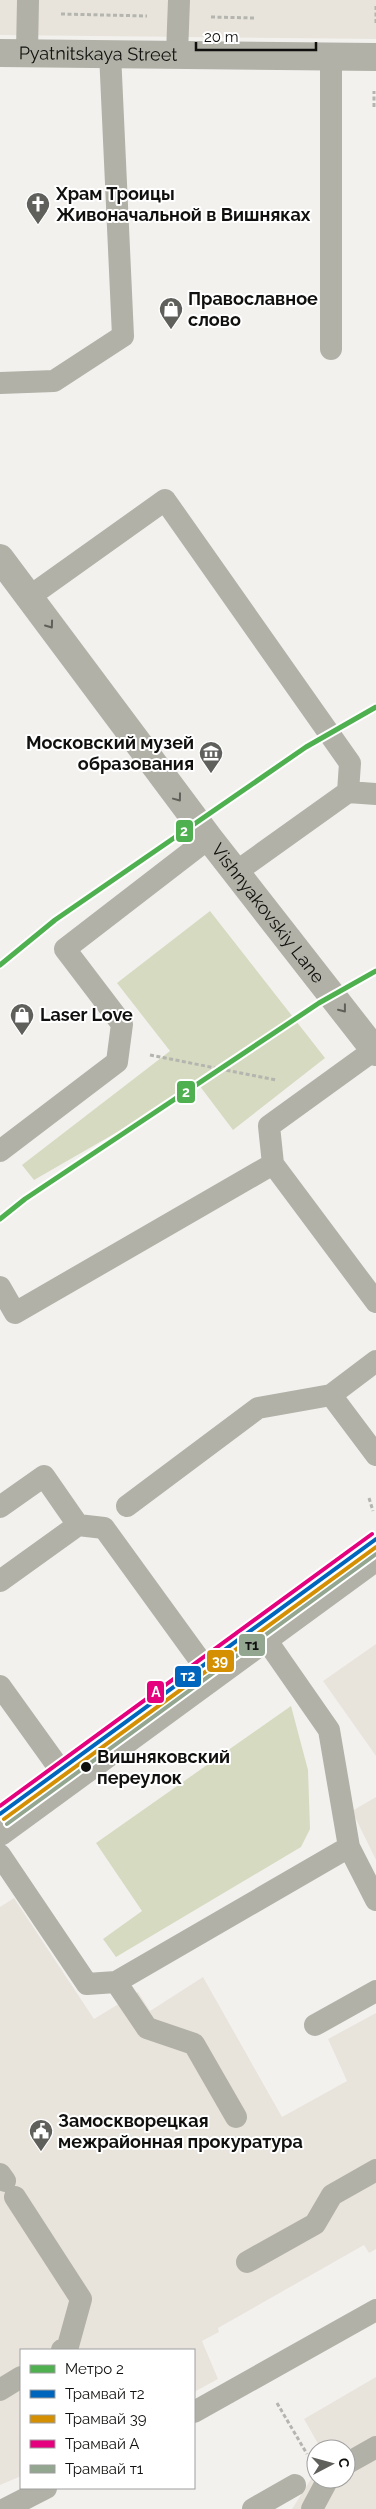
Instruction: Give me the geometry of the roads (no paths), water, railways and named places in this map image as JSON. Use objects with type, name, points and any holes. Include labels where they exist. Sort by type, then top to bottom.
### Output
[{"type":"street","name":"Pyatnitskaya Street","points":[[0,53],[376,57]]},
{"type":"street","name":"Vishnyakovskiy Lane","points":[[0,558],[209,838],[375,1051]]},
{"type":"street","points":[[0,1832],[376,1557]]},
{"type":"lane","points":[[27,52],[28,0]]},
{"type":"lane","points":[[177,54],[179,0]]},
{"type":"lane","points":[[0,383],[54,381],[123,336],[110,53]]},
{"type":"lane","points":[[331,56],[331,348]]},
{"type":"lane","points":[[29,597],[165,500],[350,763],[348,792]]},
{"type":"lane","points":[[236,872],[348,792],[376,794]]},
{"type":"lane","points":[[0,1151],[117,1062],[122,1024],[65,949],[209,838]]},
{"type":"lane","points":[[375,1051],[269,1126],[273,1164],[376,1302]]},
{"type":"lane","points":[[0,1287],[15,1313],[273,1164]]},
{"type":"lane","points":[[127,1506],[258,1408],[331,1395],[376,1361]]},
{"type":"lane","points":[[331,1395],[376,1455]]},
{"type":"lane","points":[[0,1508],[44,1476],[78,1526]]},
{"type":"lane","points":[[0,1581],[78,1526],[104,1528],[212,1677]]},
{"type":"lane","points":[[266,1638],[329,1730],[349,1847],[376,1900]]},
{"type":"lane","points":[[0,1686],[69,1782]]},
{"type":"lane","points":[[0,1855],[87,1984],[116,1982],[349,1847]]},
{"type":"lane","points":[[116,1982],[147,2028],[194,2044],[236,2117]]},
{"type":"lane","points":[[315,2025],[376,1991]]},
{"type":"lane","points":[[247,2262],[315,2224],[332,2195],[376,2170]]},
{"type":"lane","points":[[6,2184],[81,2300],[68,2346],[64,2349]]},
{"type":"lane","points":[[195,2411],[376,2310]]},
{"type":"lane","points":[[0,2390],[20,2378]]},
{"type":"lane","points":[[356,2458],[376,2447]]},
{"type":"lane","points":[[253,2509],[295,2484]]},
{"type":"lane","points":[[5,2509],[44,2489]]},
{"type":"lane","points":[[312,2509],[323,2489]]},
{"type":"metro line","name":"2","points":[[0,965],[55,920],[306,747],[376,707]]},
{"type":"metro line","name":"2","points":[[0,1219],[25,1199],[319,1003],[376,971]]},
{"type":"tram line","name":"А","points":[[0,1806],[372,1534]]},
{"type":"tram line","name":"т2","points":[[0,1814],[376,1539]]},
{"type":"tram line","name":"39","points":[[4,1819],[376,1547]]},
{"type":"tram line","name":"т1","points":[[7,1824],[376,1554]]},
{"type":"place","name":"Храм Троицы Живоначальной в Вишняках","points":[[38,225]]},
{"type":"place","name":"Православное слово","points":[[171,330]]},
{"type":"place","name":"Московский музей образования","points":[[211,774]]},
{"type":"place","name":"Laser Love","points":[[22,1036]]},
{"type":"place","name":"Вишняковский переулок","points":[[86,1767]]},
{"type":"place","name":"Замоскворецкая межрайонная прокуратура","points":[[41,2152]]}]
